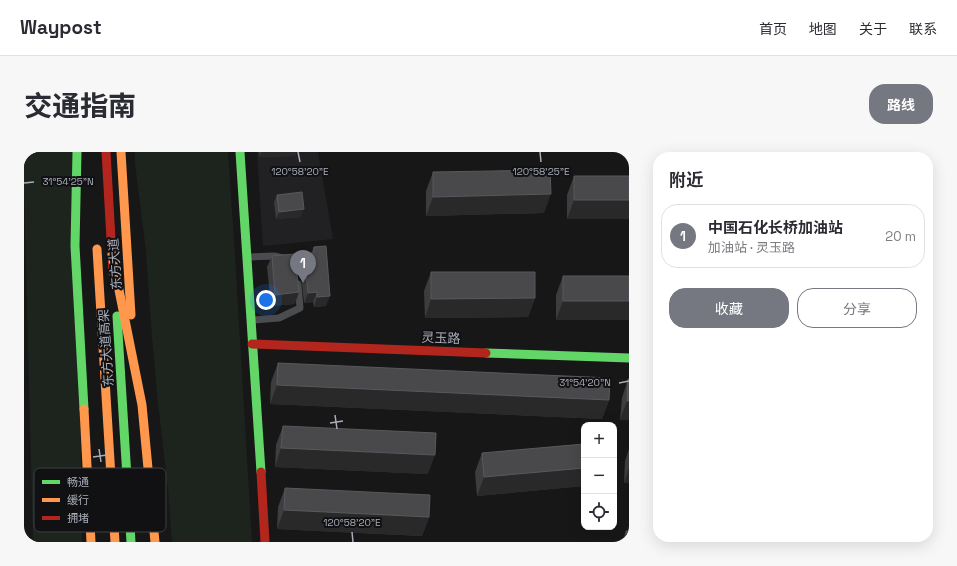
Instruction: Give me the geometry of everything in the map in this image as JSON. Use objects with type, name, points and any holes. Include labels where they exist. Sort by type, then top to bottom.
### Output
[{"type":"main road","points":[[77,152],[87,300]]},
{"type":"main road","points":[[77,152],[75,246],[87,468]]},
{"type":"main road","name":"东方大道高架","points":[[106,152],[127,468]]},
{"type":"main road","name":"东方大道","points":[[121,152],[141,468]]},
{"type":"main road","points":[[240,152],[265,542]]},
{"type":"main road","name":"东方大道高架","points":[[96,237],[111,468]]},
{"type":"main road","points":[[112,255],[142,405],[148,468]]},
{"type":"main road","name":"灵玉路","points":[[252,344],[629,358]]},
{"type":"main road","points":[[90,532],[91,542]]},
{"type":"main road","name":"东方大道高架","points":[[115,532],[116,542]]},
{"type":"main road","name":"东方大道高架","points":[[130,532],[131,542]]},
{"type":"main road","points":[[154,532],[155,542]]},
{"type":"lane","points":[[247,257],[274,256],[288,259]]},
{"type":"lane","points":[[251,320],[279,318],[300,308],[296,274]]},
{"type":"shaded area","points":[[24,152],[77,152],[81,468],[34,468],[34,532],[82,532],[82,542],[33,542]]},
{"type":"shaded area","points":[[135,152],[228,152],[252,542],[172,542],[152,336],[146,251],[135,163]]},
{"type":"shaded area","points":[[257,152],[318,152],[333,239],[263,246]]},
{"type":"building","points":[[550,170],[551,194],[433,197],[433,172]]},
{"type":"building","points":[[574,176],[629,176],[629,200],[574,200]]},
{"type":"building","points":[[302,192],[304,209],[279,212],[277,195]]},
{"type":"building","points":[[326,246],[330,296],[317,297],[317,292],[308,293],[304,254],[314,253],[314,247]]},
{"type":"building","points":[[295,254],[299,292],[275,295],[272,256]]},
{"type":"building","points":[[431,272],[535,272],[535,298],[431,299]]},
{"type":"building","points":[[563,276],[629,276],[629,301],[563,301]]},
{"type":"building","points":[[278,363],[610,378],[609,400],[277,385]]},
{"type":"building","points":[[628,379],[629,401],[627,401]]},
{"type":"building","points":[[283,426],[436,433],[435,455],[281,448]]},
{"type":"building","points":[[581,444],[581,468],[484,477],[482,453]]},
{"type":"building","points":[[285,488],[430,495],[429,517],[284,510]]},
{"type":"building","points":[[626,531],[629,531],[629,542],[626,542]]},
{"type":"traffic: fast","points":[[77,152],[75,246],[84,409]]},
{"type":"traffic: fast","points":[[240,152],[261,472]]},
{"type":"traffic: fast","points":[[117,316],[126,468]]},
{"type":"traffic: fast","points":[[486,353],[629,358]]},
{"type":"traffic: fast","points":[[130,532],[131,542]]},
{"type":"traffic: slow","points":[[121,152],[131,315]]},
{"type":"traffic: slow","points":[[97,249],[110,468]]},
{"type":"traffic: slow","points":[[112,255],[142,405],[148,468]]},
{"type":"traffic: slow","points":[[84,409],[87,468]]},
{"type":"traffic: slow","points":[[90,532],[91,542]]},
{"type":"traffic: slow","points":[[114,532],[115,542]]},
{"type":"traffic: slow","points":[[154,532],[155,542]]},
{"type":"traffic: jam","points":[[106,152],[113,273]]},
{"type":"traffic: jam","points":[[252,344],[486,353]]},
{"type":"traffic: jam","points":[[261,472],[265,542]]},
{"type":"place","name":"中国石化长桥加油站","points":[[303,283]]}]
